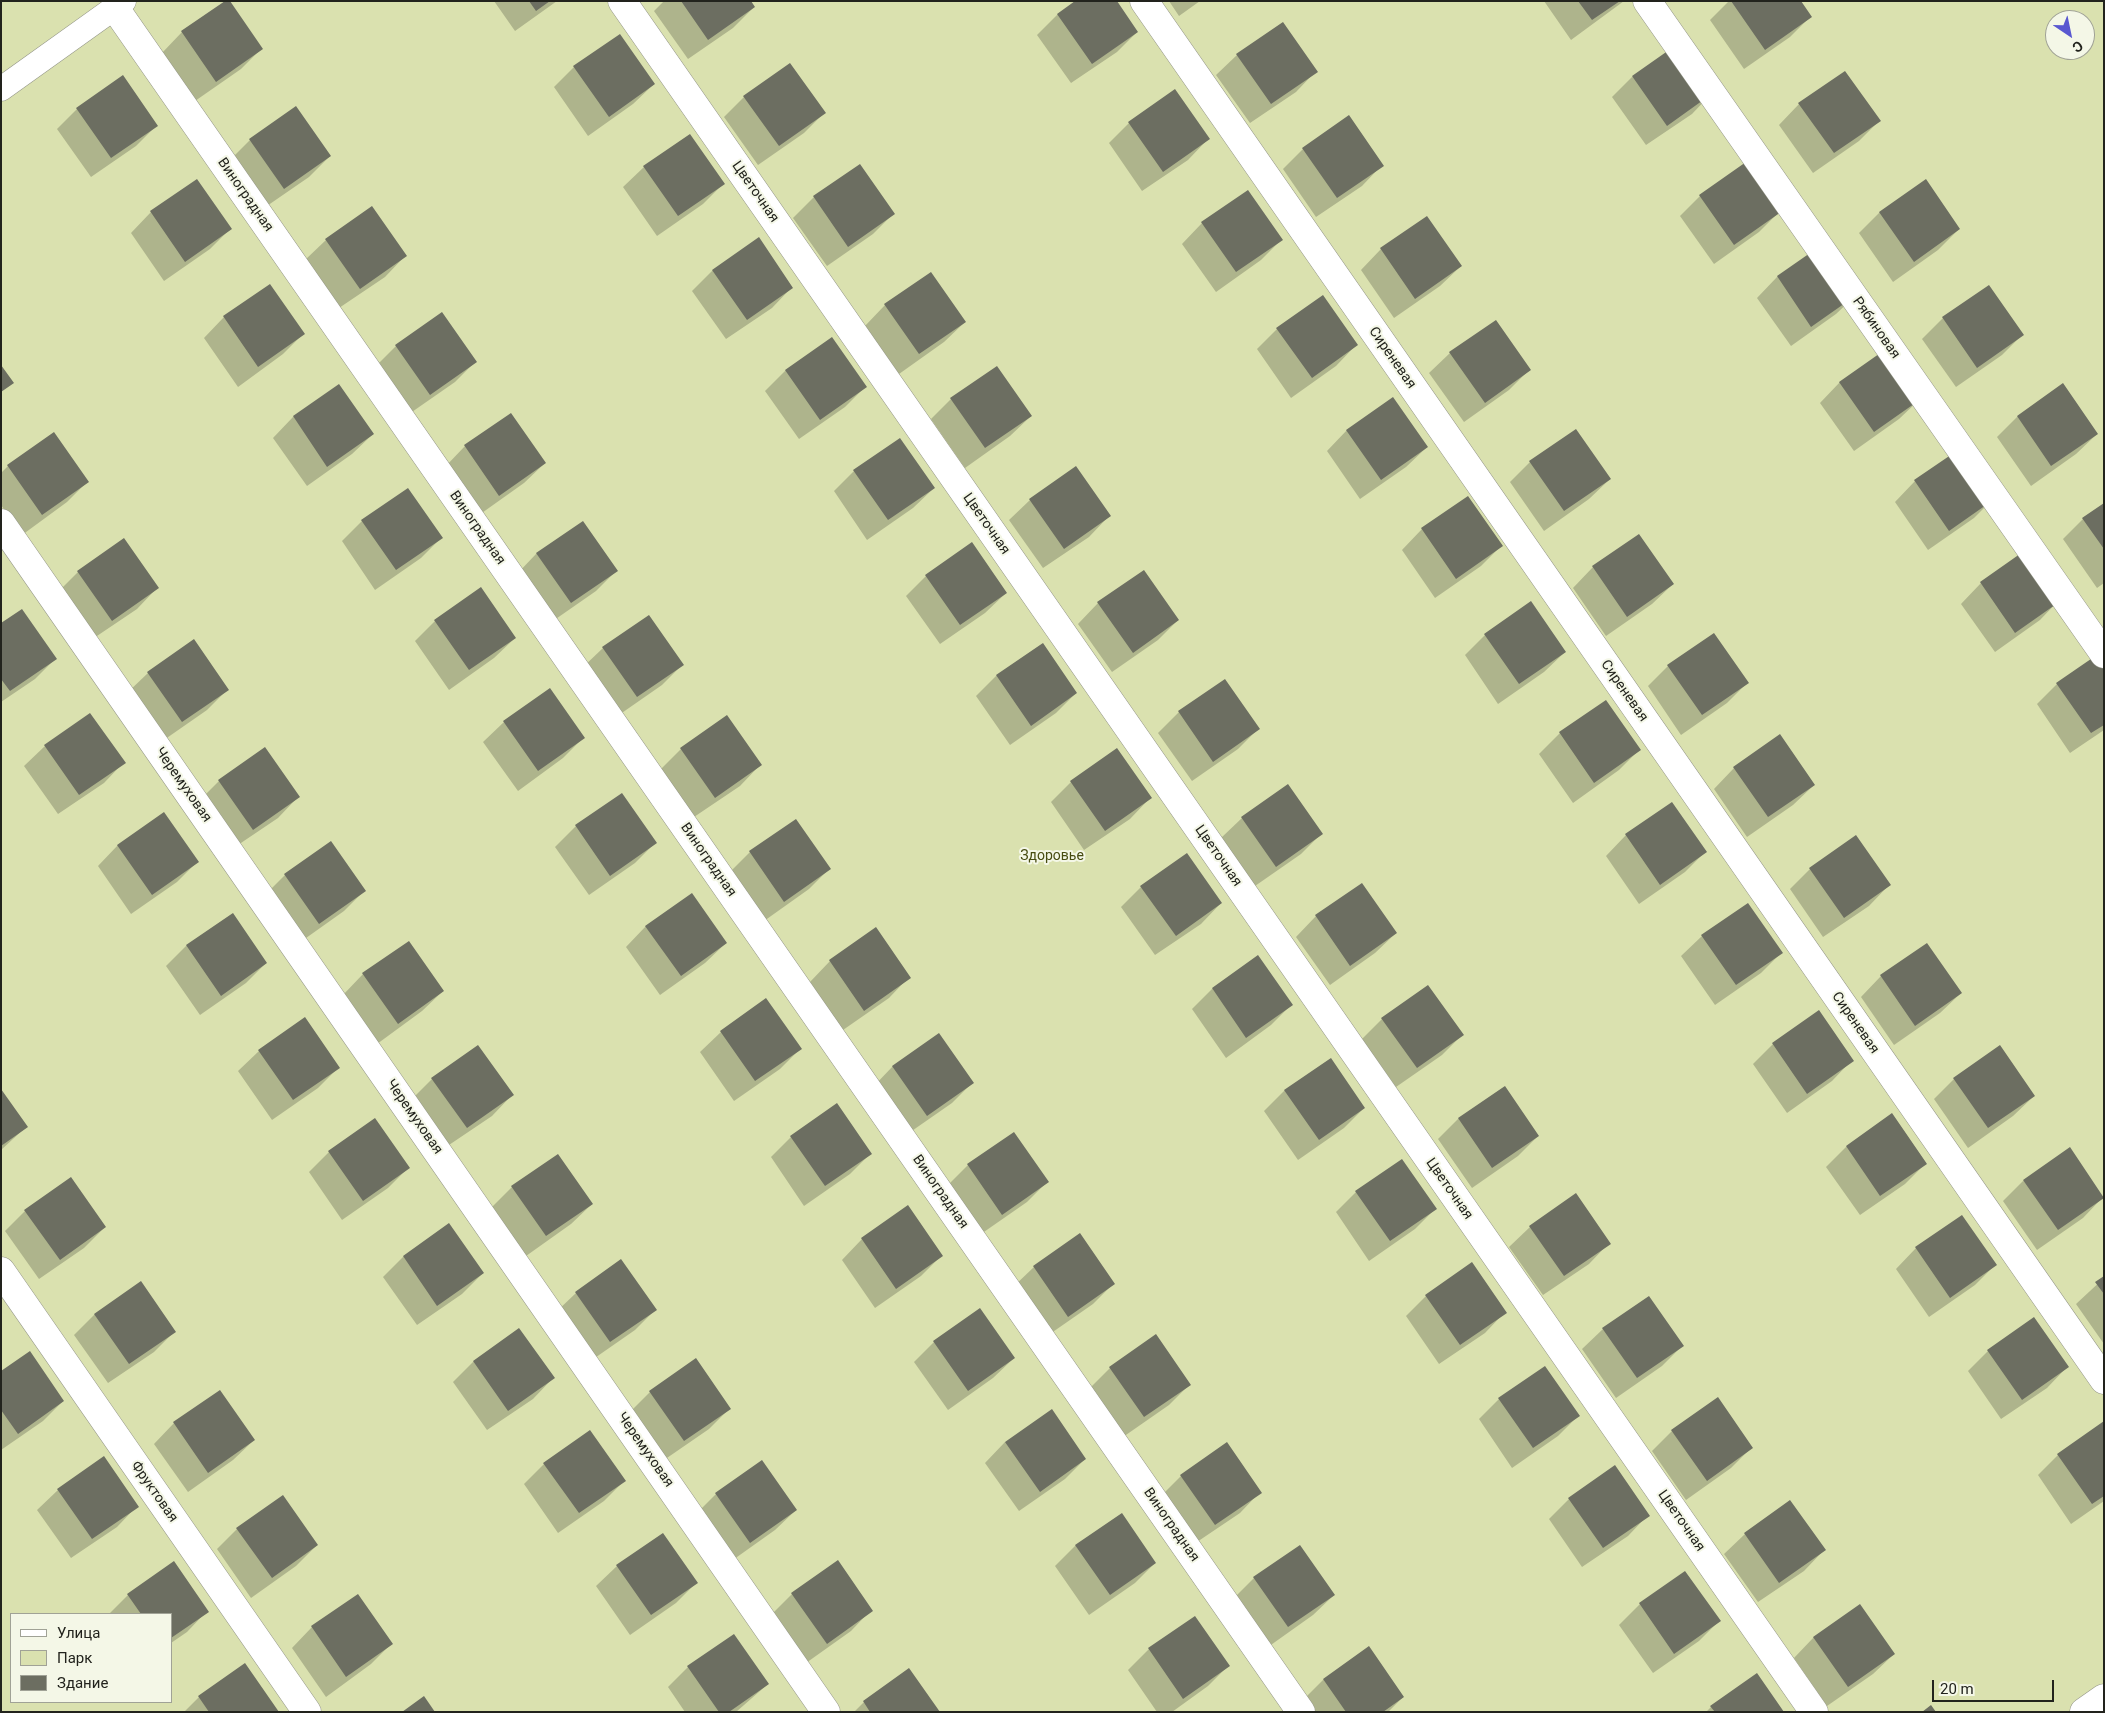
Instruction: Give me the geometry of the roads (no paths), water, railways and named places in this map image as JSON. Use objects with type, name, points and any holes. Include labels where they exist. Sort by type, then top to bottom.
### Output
[{"type":"street","name":"Цветочная","points":[[622,1],[1814,1712]]},
{"type":"street","name":"Сиреневая","points":[[1144,1],[2104,1380]]},
{"type":"street","name":"Рябиновая","points":[[1647,1],[2104,654]]},
{"type":"street","name":"Виноградная","points":[[120,5],[1301,1712]]},
{"type":"street","name":"Черемуховая","points":[[1,523],[826,1712]]},
{"type":"street","name":"Фруктовая","points":[[1,1271],[307,1712]]},
{"type":"street","points":[[2084,1712],[2104,1698]]},
{"type":"lane","points":[[1,89],[120,5]]},
{"type":"park label","name":"Здоровье","points":[[1052,856]]}]
